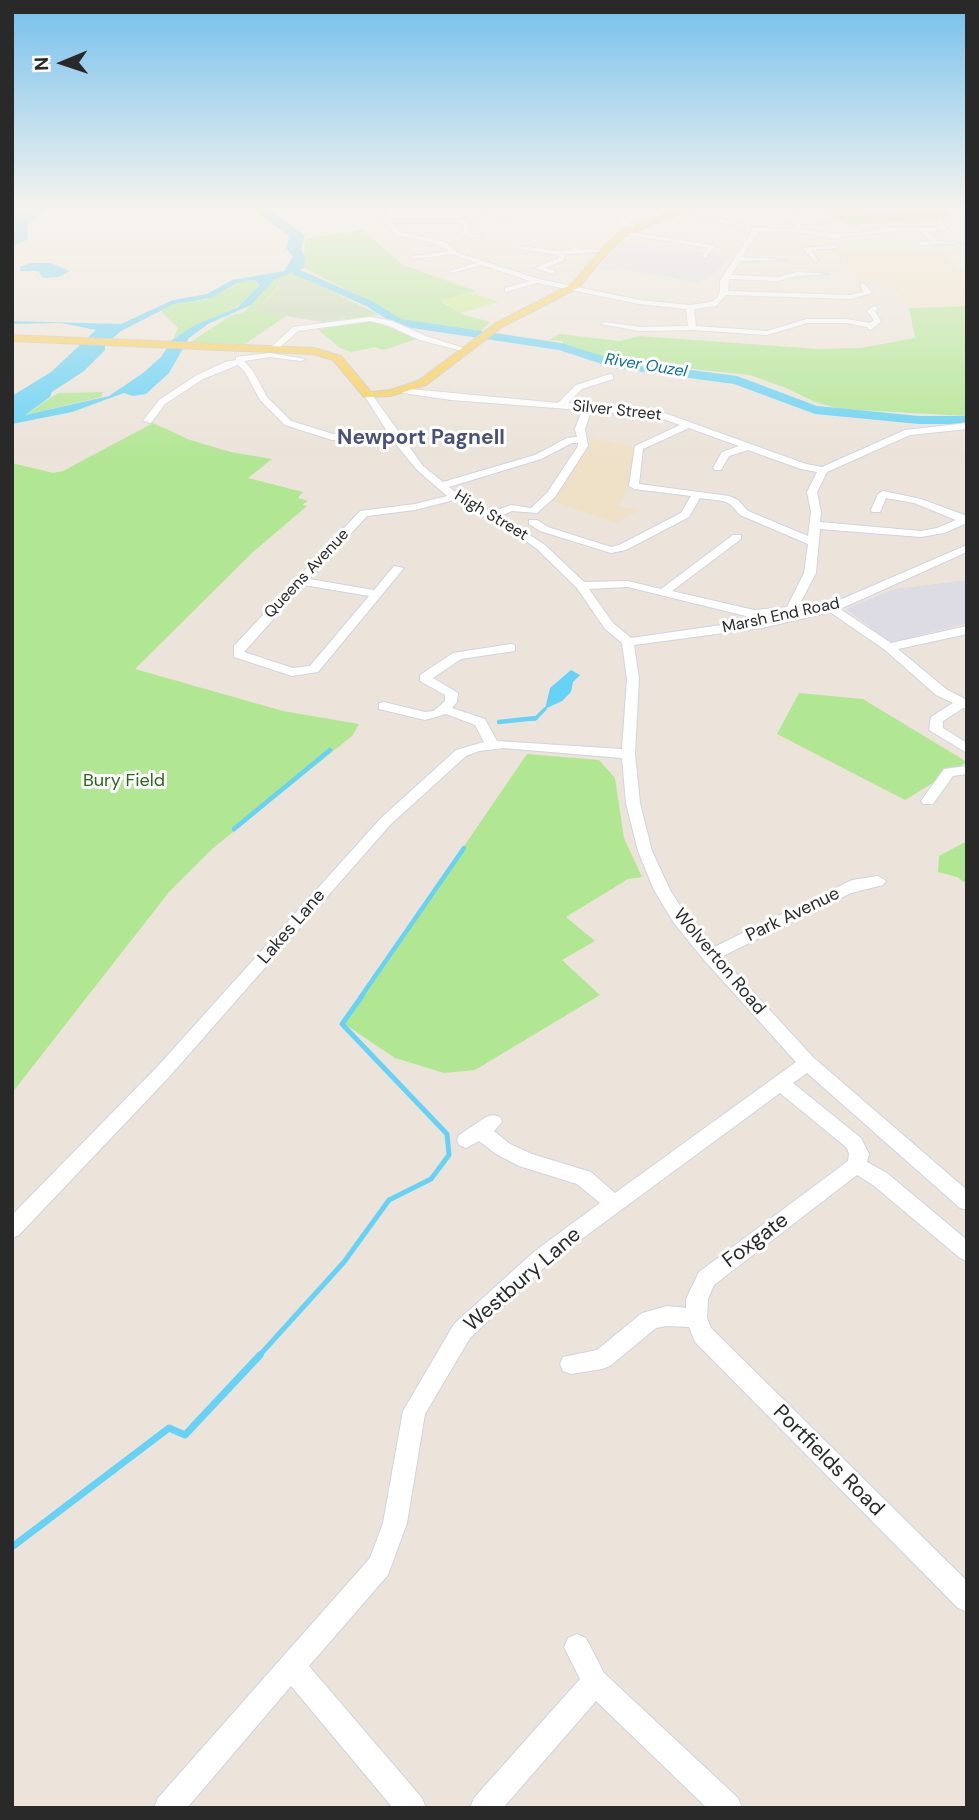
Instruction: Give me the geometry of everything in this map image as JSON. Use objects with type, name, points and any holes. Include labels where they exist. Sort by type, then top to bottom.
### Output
[{"type":"main road","points":[[368,394],[403,390],[422,383],[499,325],[565,292]]},
{"type":"main road","name":"High Street","points":[[12,338],[275,347],[314,351],[337,358],[368,394]]},
{"type":"street","points":[[586,292],[639,302],[690,307],[713,304],[723,293],[850,298],[867,292]]},
{"type":"street","points":[[755,294],[761,304]]},
{"type":"street","points":[[690,307],[693,328]]},
{"type":"street","points":[[862,334],[878,320],[871,311],[874,308]]},
{"type":"street","points":[[789,315],[801,322]]},
{"type":"street","points":[[275,347],[296,329],[340,322],[380,320],[423,338],[469,348]]},
{"type":"street","points":[[730,321],[733,331]]},
{"type":"street","points":[[604,325],[775,333],[801,322],[846,321],[873,326]]},
{"type":"street","points":[[789,328],[800,331],[802,335]]},
{"type":"street","points":[[239,360],[250,346]]},
{"type":"street","points":[[148,421],[162,402],[228,364],[270,355],[301,359]]},
{"type":"street","points":[[239,360],[250,373],[263,398],[288,423],[342,438],[397,439]]},
{"type":"street","points":[[561,405],[579,387],[610,377]]},
{"type":"street","name":"Silver Street","points":[[403,390],[415,394],[587,409],[631,406],[690,424],[804,467],[823,470]]},
{"type":"street","name":"High Street","points":[[368,394],[397,439],[420,468],[444,485],[455,497],[515,528],[541,547],[581,586],[609,626],[628,642]]},
{"type":"street","points":[[515,528],[533,516],[568,472],[583,446],[580,429],[587,409]]},
{"type":"street","points":[[690,424],[638,448],[634,486],[725,498],[734,502],[744,513],[813,542]]},
{"type":"street","points":[[581,586],[628,584],[766,614],[792,609],[810,573],[817,512],[812,492],[823,470],[908,432],[967,426]]},
{"type":"street","points":[[444,485],[538,457],[565,442],[581,440]]},
{"type":"street","points":[[718,468],[725,454],[747,447]]},
{"type":"street","points":[[876,510],[884,491],[965,520]]},
{"type":"street","points":[[491,516],[511,508],[533,516],[544,529],[611,550],[622,548],[685,514],[697,494]]},
{"type":"street","name":"Queens Avenue","points":[[376,594],[314,669],[292,672],[238,654],[238,649],[364,513],[415,507],[455,497]]},
{"type":"street","points":[[815,525],[921,534],[940,531],[965,520]]},
{"type":"street","points":[[664,592],[737,537]]},
{"type":"street","name":"Marsh End Road","points":[[628,642],[762,624],[832,608],[967,548]]},
{"type":"street","points":[[300,582],[376,594],[398,568]]},
{"type":"street","points":[[832,608],[890,647],[941,692],[964,704]]},
{"type":"street","points":[[890,647],[967,630]]},
{"type":"street","name":"Wolverton Road","points":[[628,642],[633,679],[628,754],[633,803],[645,850],[662,890],[680,919],[710,956],[808,1063],[967,1202]]},
{"type":"street","points":[[384,706],[425,716],[438,714],[451,702],[452,693],[424,678],[457,656],[511,648]]},
{"type":"street","points":[[964,704],[936,720],[936,730],[967,748]]},
{"type":"street","points":[[444,709],[480,722],[492,744]]},
{"type":"street","name":"Lakes Lane","points":[[12,1229],[163,1072],[386,821],[461,753],[492,744],[628,754]]},
{"type":"street","points":[[928,801],[949,772],[967,770]]},
{"type":"street","name":"Park Avenue","points":[[710,956],[857,884],[878,881]]},
{"type":"street","name":"Westbury Lane","points":[[168,1808],[379,1566],[395,1523],[414,1412],[463,1331],[541,1257],[808,1063]]},
{"type":"street","points":[[780,1083],[853,1143],[859,1154],[856,1165],[880,1179],[967,1252]]},
{"type":"street","points":[[480,1131],[503,1149],[526,1160],[584,1178],[614,1203]]},
{"type":"street","name":"Foxgate","points":[[696,1318],[697,1299],[706,1279],[856,1165]]},
{"type":"street","points":[[571,1364],[602,1359],[650,1320],[667,1316],[696,1318]]},
{"type":"street","name":"Portfields Road","points":[[696,1318],[703,1335],[967,1600]]},
{"type":"street","points":[[577,1647],[596,1682],[728,1808]]},
{"type":"street","points":[[292,1667],[412,1808]]},
{"type":"street","points":[[484,1808],[596,1682]]},
{"type":"shaded area","points":[[896,292],[967,292],[967,306],[909,308]]},
{"type":"shaded area","points":[[592,438],[633,446],[632,476],[619,506],[640,510],[615,523],[552,501]]},
{"type":"shaded area","points":[[967,580],[967,623],[891,643],[846,609],[895,589]]},
{"type":"green space","points":[[221,292],[255,292],[249,300],[174,338],[178,328],[161,311],[178,302],[206,300]]},
{"type":"green space","points":[[263,292],[274,292],[255,310],[286,316],[245,344],[189,343],[230,316],[244,312]]},
{"type":"green space","points":[[275,292],[328,292],[373,312],[323,322],[254,311]]},
{"type":"green space","points":[[327,292],[380,315],[323,322],[372,312]]},
{"type":"green space","points":[[351,292],[473,292],[440,301],[464,315],[490,322],[480,332],[417,325],[400,320]]},
{"type":"green space","points":[[470,292],[499,302],[461,313],[440,300]]},
{"type":"green space","points":[[967,306],[967,416],[840,409],[815,402],[750,375],[616,361],[563,344],[563,341],[549,340],[559,334],[620,341],[639,336],[818,349],[861,348],[915,338],[909,308]]},
{"type":"green space","points":[[367,320],[389,326],[417,339],[383,350],[376,347],[351,352],[340,348],[316,328]]},
{"type":"green space","points":[[103,392],[101,397],[25,415],[58,393]]},
{"type":"green space","name":"Bury Field","points":[[153,423],[190,440],[231,452],[272,459],[248,478],[303,492],[298,498],[308,501],[302,505],[307,506],[253,552],[135,669],[283,711],[359,724],[352,736],[212,849],[169,892],[12,1093],[12,463],[53,473],[63,471]]},
{"type":"green space","points":[[799,693],[863,699],[967,762],[905,800],[777,734]]},
{"type":"green space","points":[[527,754],[599,760],[615,778],[624,838],[642,877],[628,879],[566,917],[595,941],[562,960],[600,995],[475,1070],[444,1073],[395,1058],[343,1023]]},
{"type":"green space","points":[[967,841],[967,884],[957,877],[938,872],[939,856]]},
{"type":"water","points":[[222,292],[211,298],[174,304],[121,331],[105,345],[105,350],[84,371],[52,392],[50,397],[25,415],[109,396],[161,357],[172,340],[195,325],[238,307],[253,292],[263,292],[251,305],[208,324],[189,338],[169,373],[146,394],[133,396],[124,393],[72,412],[12,424],[12,396],[51,372],[96,330],[61,323],[12,324],[12,321],[121,324],[173,300]]},
{"type":"water","points":[[571,670],[580,675],[573,682],[571,692],[562,701],[545,709],[550,688]]},
{"type":"waterway","name":"River Ouzel","points":[[343,292],[370,304],[398,322],[561,347],[614,364],[737,380],[815,410],[919,420],[967,420]]},
{"type":"waterway","points":[[536,718],[545,709]]},
{"type":"waterway","points":[[499,722],[536,718]]},
{"type":"waterway","points":[[530,719],[536,718]]},
{"type":"waterway","points":[[234,829],[330,750]]},
{"type":"waterway","points":[[360,998],[464,848]]},
{"type":"waterway","points":[[258,1357],[344,1262],[389,1200],[431,1179],[449,1155],[447,1134],[342,1024],[362,996]]},
{"type":"waterway","points":[[12,1547],[169,1428],[185,1435],[260,1355]]},
{"type":"district","name":"Newport Pagnell","points":[[421,438]]}]
